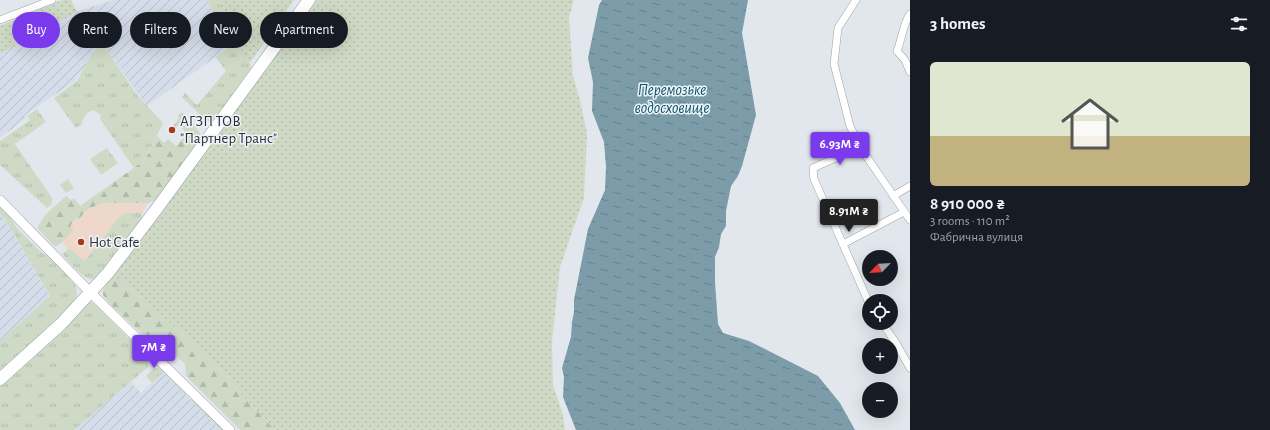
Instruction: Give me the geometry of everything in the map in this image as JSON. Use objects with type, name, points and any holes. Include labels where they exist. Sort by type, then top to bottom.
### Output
[{"type":"highway","points":[[0,379],[61,324],[127,250],[309,0]]},
{"type":"main road","points":[[0,200],[230,430]]},
{"type":"street","points":[[0,20],[52,0]]},
{"type":"street","points":[[856,0],[838,28],[834,64],[850,126],[860,147],[910,220]]},
{"type":"street","points":[[910,14],[902,32],[897,52],[905,60],[910,70]]},
{"type":"street","points":[[860,147],[813,168],[814,179],[865,294]]},
{"type":"street","points":[[894,196],[910,186]]},
{"type":"street","points":[[843,244],[904,212]]},
{"type":"street","points":[[887,330],[910,368]]},
{"type":"shaded area","points":[[113,0],[207,0],[213,12],[199,12],[199,48],[228,48],[147,106],[105,48],[122,48],[122,12],[77,12]]},
{"type":"shaded area","points":[[68,17],[68,48],[97,48],[75,81],[24,116],[26,118],[0,138],[0,54],[12,47],[60,48],[60,21]]},
{"type":"shaded area","points":[[101,203],[148,203],[142,214],[139,212],[127,213],[119,217],[85,261],[62,244],[73,229],[70,226],[76,218],[79,220],[85,211]]},
{"type":"shaded area","points":[[0,214],[4,217],[50,297],[0,341]]},
{"type":"shaded area","points":[[163,372],[221,430],[74,430],[131,382],[141,393]]},
{"type":"green space","points":[[62,0],[71,0],[77,11],[79,11],[68,12],[68,17],[60,21],[60,12],[33,12]]},
{"type":"green space","points":[[207,0],[218,0],[224,12],[213,12]]},
{"type":"green space","points":[[218,0],[294,0],[286,12],[260,12],[260,48],[249,64],[241,48],[252,48],[252,12],[224,12]]},
{"type":"green space","points":[[314,0],[574,0],[569,17],[573,76],[587,133],[584,198],[560,267],[552,341],[553,385],[563,415],[565,430],[275,430],[201,349],[114,275],[162,212],[279,48],[348,48],[348,12],[305,12]]},
{"type":"green space","points":[[12,21],[12,47],[0,54],[0,26]]},
{"type":"green space","points":[[97,48],[105,48],[138,96],[163,123],[144,161],[134,168],[100,119],[101,115],[93,110],[87,113],[82,121],[83,123],[76,128],[54,98],[77,81]]},
{"type":"green space","points":[[228,48],[242,48],[252,68],[213,122],[206,121],[182,97],[185,93],[197,105],[226,71],[216,57]]},
{"type":"green space","points":[[37,109],[46,122],[15,144],[52,198],[52,203],[47,208],[0,165],[0,141],[30,120],[27,116]]},
{"type":"green space","points":[[180,113],[183,113],[186,116],[176,128],[173,125],[179,119],[178,116]]},
{"type":"green space","points":[[187,123],[193,124],[200,133],[200,140],[158,199],[148,203],[101,203],[85,211],[79,220],[76,218],[70,226],[74,229],[55,247],[37,228],[46,214],[66,196],[71,200],[74,198],[80,206],[145,160],[157,136],[164,143],[168,139],[176,146],[187,134],[182,128]]},
{"type":"green space","points":[[107,148],[118,163],[101,175],[90,159]]},
{"type":"green space","points":[[68,179],[74,188],[66,193],[60,185]]},
{"type":"green space","points":[[0,207],[10,217],[17,228],[41,252],[51,258],[71,279],[76,287],[77,294],[76,299],[60,317],[0,370],[0,341],[50,296],[4,217],[0,214]]},
{"type":"green space","points":[[139,212],[142,214],[141,222],[97,278],[89,279],[78,272],[62,254],[69,248],[85,261],[119,217],[127,213]]},
{"type":"green space","points":[[114,275],[201,349],[275,430],[240,430],[186,376],[185,364],[168,348],[157,348],[112,306],[103,295],[105,286]]},
{"type":"green space","points":[[88,302],[95,304],[149,359],[148,367],[74,430],[0,430],[0,386],[31,359]]},
{"type":"green space","points":[[153,369],[162,369],[185,390],[186,395],[163,372],[152,383],[146,376]]},
{"type":"green space","points":[[190,399],[195,400],[225,430],[221,430]]},
{"type":"water","name":"Перемозьке водосховище","points":[[602,0],[748,0],[742,33],[756,115],[742,166],[738,176],[731,186],[726,211],[726,226],[721,234],[719,247],[715,257],[718,324],[723,333],[749,341],[818,376],[840,403],[855,430],[576,430],[563,397],[564,377],[562,368],[571,337],[574,300],[588,229],[605,190],[606,167],[604,142],[592,111],[593,82],[588,58],[599,5]]},
{"type":"place","name":"АГЗП ТОВ \"Партнер Транс\"","points":[[172,130]]},
{"type":"place","name":"Hot Cafe","points":[[81,242]]}]
